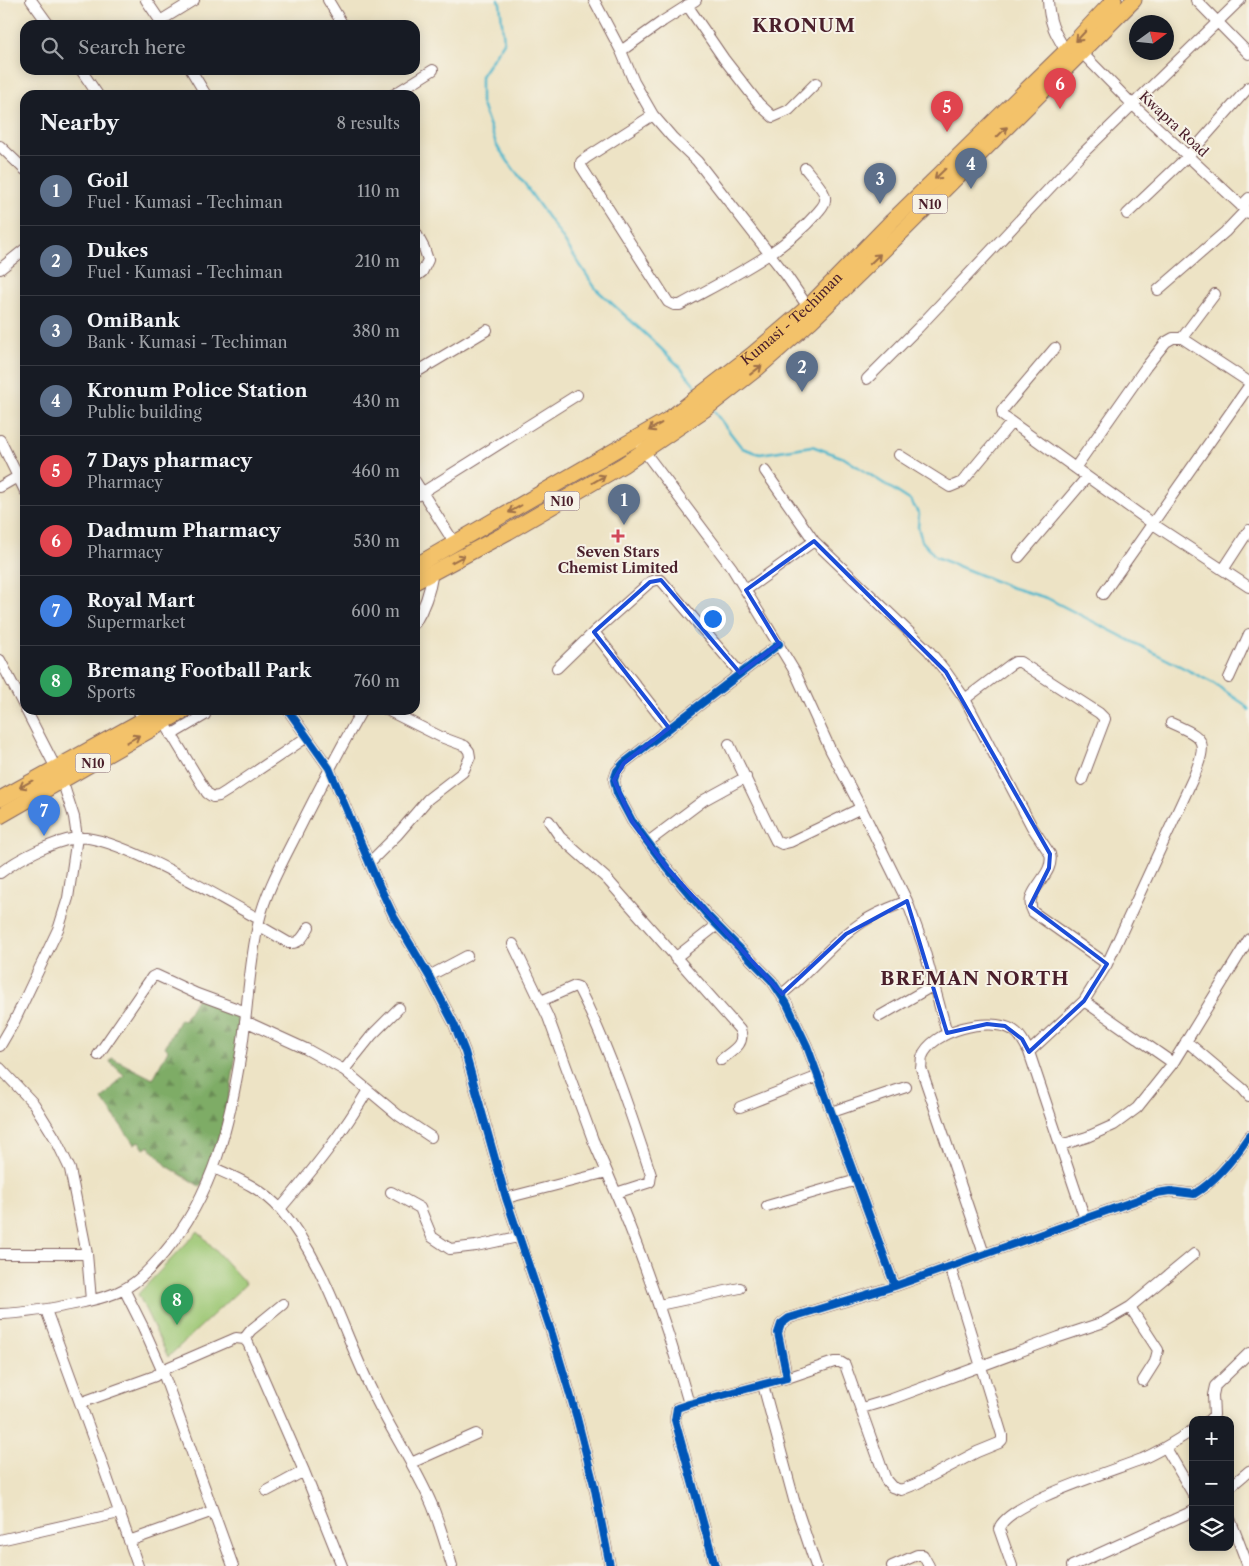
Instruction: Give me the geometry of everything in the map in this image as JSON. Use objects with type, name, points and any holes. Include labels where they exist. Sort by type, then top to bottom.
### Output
[{"type":"highway","name":"Kumasi - Techiman","points":[[714,394],[753,354],[808,307],[898,214],[1066,51],[1114,0]]},
{"type":"highway","name":"N10","points":[[420,563],[640,445],[714,394],[759,367],[811,321],[1134,0]]},
{"type":"highway","name":"N10","points":[[420,579],[508,532],[605,475],[640,445]]},
{"type":"highway","name":"N10","points":[[0,816],[141,715],[165,722]]},
{"type":"highway","name":"N10","points":[[0,799],[60,774],[177,715]]},
{"type":"street","points":[[31,0],[45,20]]},
{"type":"street","points":[[146,0],[160,20]]},
{"type":"street","points":[[166,20],[194,0]]},
{"type":"street","points":[[328,0],[340,20]]},
{"type":"street","points":[[594,0],[621,51],[634,82],[653,115],[697,161],[808,307]]},
{"type":"street","points":[[1048,0],[1049,17],[1054,32],[1066,51]]},
{"type":"street","points":[[1196,0],[1249,54]]},
{"type":"street","points":[[867,379],[918,328],[1079,156],[1240,0]]},
{"type":"street","points":[[621,51],[691,2],[724,59],[759,104],[773,117],[789,110],[816,83]]},
{"type":"street","name":"Kwapra Road","points":[[1082,53],[1132,104],[1245,210]]},
{"type":"street","points":[[401,90],[433,70]]},
{"type":"street","points":[[84,75],[94,90]]},
{"type":"street","points":[[194,75],[203,90]]},
{"type":"street","points":[[1127,214],[1188,156],[1249,87]]},
{"type":"street","points":[[653,115],[586,158],[581,162],[581,166],[668,302],[674,305],[680,305],[769,254],[808,223],[825,203],[825,198],[823,192],[805,168]]},
{"type":"street","points":[[0,146],[20,165]]},
{"type":"street","points":[[1158,290],[1225,232],[1245,210],[1249,198]]},
{"type":"street","points":[[420,240],[428,260],[420,273]]},
{"type":"street","points":[[0,269],[20,253]]},
{"type":"street","points":[[1182,338],[1215,294]]},
{"type":"street","points":[[420,370],[487,330]]},
{"type":"street","points":[[1075,468],[1146,367],[1166,342],[1174,338],[1182,338],[1249,382]]},
{"type":"street","points":[[1054,348],[1005,407],[1002,411],[1003,416],[1153,524],[1249,587]]},
{"type":"street","points":[[1104,594],[1249,386]]},
{"type":"street","points":[[420,494],[577,395]]},
{"type":"street","points":[[900,455],[950,487],[962,482],[1011,423]]},
{"type":"street","points":[[0,440],[19,476],[0,487]]},
{"type":"street","points":[[640,445],[746,590],[804,690],[832,752],[862,808],[907,901],[923,945],[947,1033]]},
{"type":"street","points":[[765,471],[814,541],[929,651],[965,699],[1032,827],[1052,859],[1049,868],[1030,899],[1030,906],[1033,912],[1107,964]]},
{"type":"street","points":[[1019,557],[1087,477]]},
{"type":"street","points":[[420,496],[455,544]]},
{"type":"street","points":[[1223,570],[1249,530]]},
{"type":"street","points":[[746,590],[814,541]]},
{"type":"street","points":[[420,614],[430,591],[433,572]]},
{"type":"street","points":[[557,668],[650,582],[661,580],[740,673]]},
{"type":"street","points":[[594,632],[669,728]]},
{"type":"street","points":[[1229,678],[1249,634]]},
{"type":"street","points":[[778,644],[624,763],[617,771],[614,780],[617,793],[632,821],[667,868],[782,994],[819,1076],[895,1286]]},
{"type":"street","points":[[0,660],[20,698]]},
{"type":"street","points":[[965,699],[1010,665],[1020,662],[1100,713],[1105,719],[1082,780]]},
{"type":"street","points":[[0,1046],[14,1022],[59,927],[68,898],[77,837],[74,818],[60,774],[29,715]]},
{"type":"street","points":[[205,715],[165,722],[207,792],[213,797],[234,787],[307,737]]},
{"type":"street","points":[[292,715],[329,768],[394,917],[429,976],[454,1024],[465,1052],[506,1198],[552,1334],[577,1418],[594,1485],[610,1566]]},
{"type":"street","points":[[0,1314],[46,1310],[91,1300],[124,1289],[154,1264],[179,1235],[199,1204],[223,1141],[232,1098],[259,922],[288,851],[329,768],[359,715]]},
{"type":"street","points":[[369,863],[397,836],[428,799],[463,772],[470,757],[469,751],[465,746],[441,738],[397,715]]},
{"type":"street","points":[[1029,1052],[1084,1001],[1107,964],[1202,756],[1203,749],[1199,738],[1194,733],[1171,723]]},
{"type":"street","points":[[729,744],[776,841],[782,844],[862,808]]},
{"type":"street","points":[[648,842],[704,800],[746,777]]},
{"type":"street","points":[[549,821],[560,837],[606,878],[740,1030],[742,1036],[741,1043],[721,1060]]},
{"type":"street","points":[[0,873],[25,856],[47,847],[77,837],[89,838],[115,845],[186,879],[259,922],[288,943],[298,942],[309,927]]},
{"type":"street","points":[[782,994],[846,934],[865,920],[907,901]]},
{"type":"street","points":[[675,958],[717,925]]},
{"type":"street","points":[[1061,1145],[1087,1137],[1114,1124],[1137,1108],[1173,1063],[1249,939]]},
{"type":"street","points":[[513,944],[541,1001],[560,1046],[593,1140],[641,1254],[671,1339],[689,1404]]},
{"type":"street","points":[[429,976],[467,956]]},
{"type":"street","points":[[98,1054],[152,977],[156,975],[245,1016],[344,1070],[398,1114],[431,1137]]},
{"type":"street","points":[[880,1016],[934,985]]},
{"type":"street","points":[[541,1001],[575,986],[578,987],[612,1061],[651,1175],[650,1182],[616,1193]]},
{"type":"street","points":[[1084,1001],[1173,1063]]},
{"type":"street","points":[[344,1070],[372,1035],[399,1008]]},
{"type":"street","points":[[984,1254],[922,1068],[922,1057],[928,1048],[947,1033],[967,1026],[1005,1026],[1022,1038],[1029,1052],[1085,1219]]},
{"type":"street","points":[[1186,1041],[1249,1096]]},
{"type":"street","points":[[0,1068],[34,1104],[55,1138],[70,1169],[87,1254],[91,1300]]},
{"type":"street","points":[[740,1107],[819,1076]]},
{"type":"street","points":[[832,1112],[906,1087]]},
{"type":"street","points":[[280,1210],[321,1160],[368,1090]]},
{"type":"street","points":[[787,1378],[778,1333],[781,1324],[789,1318],[895,1286],[1157,1193],[1170,1191],[1194,1194],[1228,1163],[1249,1136]]},
{"type":"street","points":[[214,1168],[245,1181],[266,1195],[298,1233],[323,1274],[372,1392],[432,1505],[452,1566]]},
{"type":"street","points":[[506,1198],[606,1172]]},
{"type":"street","points":[[767,1206],[856,1180]]},
{"type":"street","points":[[390,1192],[420,1208],[432,1237],[450,1249],[476,1246],[518,1237]]},
{"type":"street","points":[[0,1254],[87,1254]]},
{"type":"street","points":[[862,1408],[892,1399],[1104,1322],[1130,1307],[1194,1254]]},
{"type":"street","points":[[715,1566],[675,1420],[677,1408],[787,1378],[834,1362],[840,1362],[845,1364],[886,1480],[892,1487],[901,1490],[916,1484],[977,1452],[1000,1443],[1002,1440],[992,1400],[950,1266]]},
{"type":"street","points":[[659,1305],[740,1288]]},
{"type":"street","points":[[124,1289],[162,1370],[233,1566]]},
{"type":"street","points":[[244,1339],[251,1330],[283,1304]]},
{"type":"street","points":[[1130,1307],[1158,1350],[1155,1362],[1143,1381]]},
{"type":"street","points":[[46,1310],[138,1566]]},
{"type":"street","points":[[80,1403],[155,1376],[162,1370],[236,1338],[244,1339],[248,1344],[304,1471],[342,1566]]},
{"type":"street","points":[[1212,1416],[1214,1414],[1213,1395],[1216,1386],[1249,1353]]},
{"type":"street","points":[[763,1384],[794,1500],[816,1566]]},
{"type":"street","points":[[1012,1566],[999,1529],[1000,1523],[1006,1517],[1043,1497],[1079,1481],[1166,1448],[1189,1433]]},
{"type":"street","points":[[411,1463],[476,1434]]},
{"type":"street","points":[[1166,1448],[1189,1487]]},
{"type":"street","points":[[267,1491],[304,1471]]},
{"type":"street","points":[[1234,1484],[1249,1471]]},
{"type":"street","points":[[129,1541],[214,1512]]},
{"type":"street","points":[[0,1540],[119,1513]]},
{"type":"street","points":[[1072,1566],[1189,1513]]},
{"type":"street","points":[[1234,1529],[1248,1566]]},
{"type":"street","points":[[892,1566],[917,1555],[923,1555],[929,1566]]},
{"type":"highlighted area","points":[[814,541],[946,672],[1050,854],[1049,868],[1030,906],[1107,964],[1084,1001],[1029,1052],[1022,1039],[1005,1026],[987,1024],[947,1033],[907,901],[846,934],[782,994],[667,868],[632,821],[614,780],[624,763],[669,728],[594,632],[650,582],[661,580],[740,673],[779,644],[746,590]]},
{"type":"green space","points":[[198,996],[242,1014],[231,1088],[221,1132],[201,1187],[167,1166],[149,1146],[144,1149],[139,1141],[134,1144],[102,1099],[124,1075],[110,1062],[112,1058],[153,1079],[168,1050],[165,1047],[180,1019],[184,1020]]},
{"type":"green space","points":[[198,1231],[246,1284],[168,1357],[138,1294]]},
{"type":"waterway","points":[[498,0],[500,3],[504,42],[481,76],[481,102],[497,146],[596,289],[681,368],[699,390]]},
{"type":"waterway","points":[[712,409],[742,448],[760,454],[812,446],[844,458],[911,501],[919,514],[918,527],[922,541],[936,557],[1010,587],[1047,598],[1213,683],[1244,704],[1249,710]]},
{"type":"cycle path","points":[[779,644],[624,763],[617,771],[614,780],[617,793],[632,821],[667,868],[708,916],[772,981],[787,1004],[807,1046],[895,1286]]},
{"type":"cycle path","points":[[292,715],[329,768],[394,917],[429,976],[454,1024],[465,1052],[506,1198],[552,1334],[577,1418],[594,1485],[610,1566]]},
{"type":"cycle path","points":[[715,1566],[675,1420],[677,1408],[787,1378],[778,1333],[781,1324],[789,1318],[895,1286],[1157,1193],[1170,1191],[1194,1194],[1224,1168],[1249,1136]]},
{"type":"place","name":"Dadmum Pharmacy","points":[[1060,109]]},
{"type":"place","name":"7 Days pharmacy","points":[[947,132]]},
{"type":"place","name":"Kronum Police Station","points":[[971,189]]},
{"type":"place","name":"OmiBank","points":[[880,204]]},
{"type":"place","name":"Dukes","points":[[802,392]]},
{"type":"place","name":"Goil","points":[[624,525]]},
{"type":"place","name":"Seven Stars Chemist Limited","points":[[618,536]]},
{"type":"place","name":"Royal Mart","points":[[44,836]]},
{"type":"place","name":"Bremang Football Park","points":[[177,1325]]},
{"type":"district","name":"KRONUM","points":[[804,25]]},
{"type":"district","name":"BREMAN NORTH","points":[[975,978]]}]
